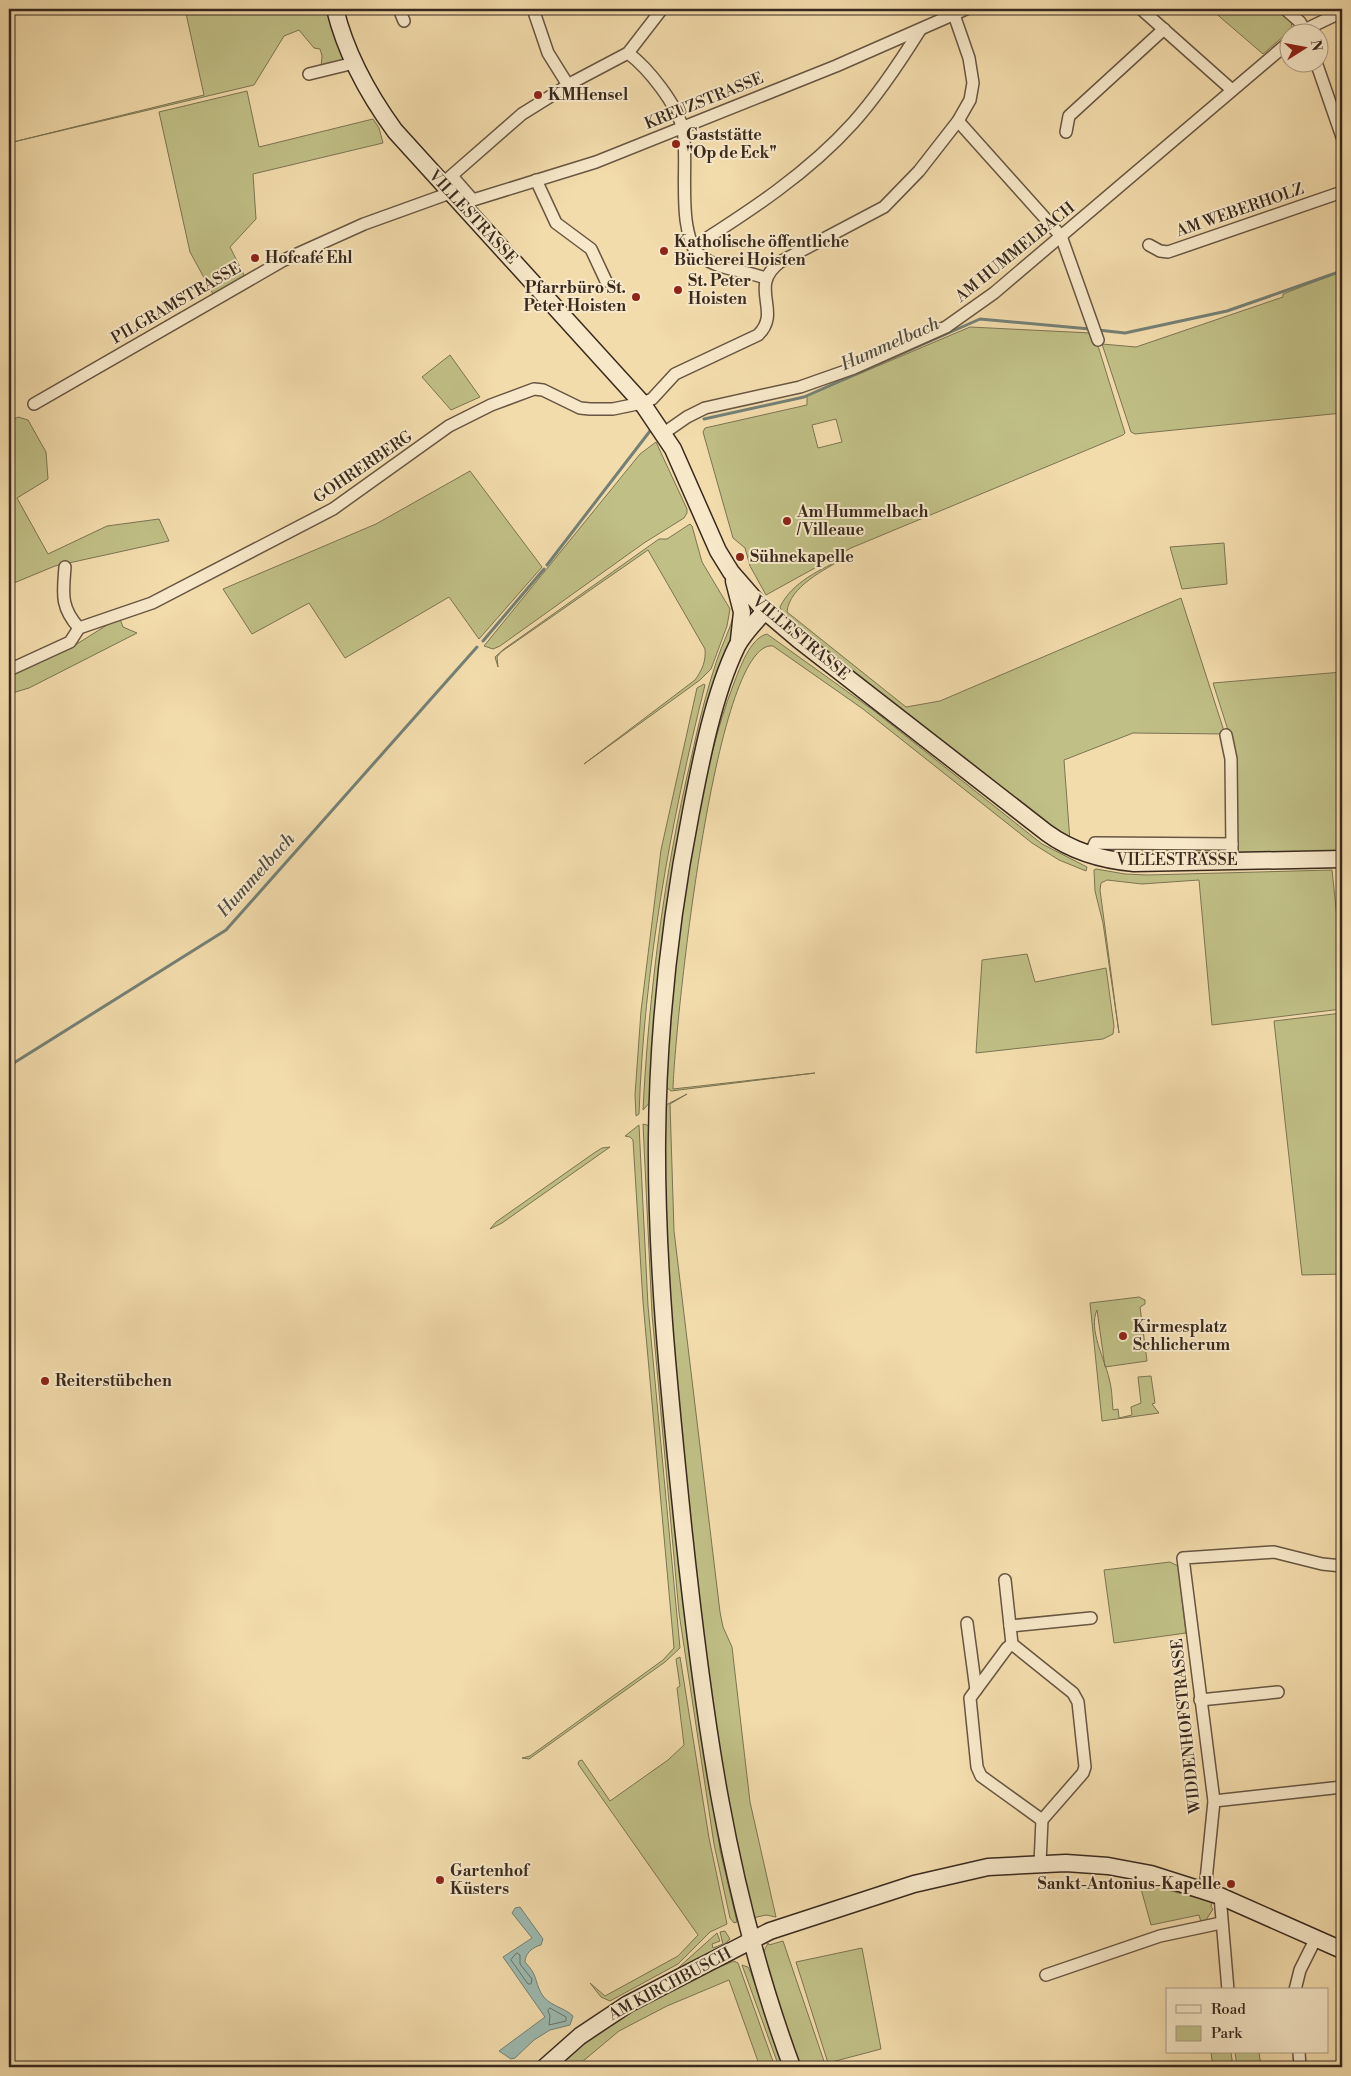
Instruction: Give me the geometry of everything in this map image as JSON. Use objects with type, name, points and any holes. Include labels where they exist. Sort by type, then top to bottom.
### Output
[{"type":"main road","name":"VILLESTRASSE","points":[[335,9],[354,63],[380,110],[413,152],[469,204],[642,403],[664,433],[718,551],[731,572],[765,611],[799,640],[1047,833],[1063,843],[1090,855],[1134,863],[1342,860]]},
{"type":"main road","points":[[731,572],[742,612],[738,643],[723,684],[705,748],[678,881],[666,980],[660,1047],[657,1167],[660,1254],[668,1370],[696,1640],[720,1805],[751,1942],[792,2067]]},
{"type":"main road","points":[[738,643],[765,611]]},
{"type":"main road","name":"AM KIRCHBUSCH","points":[[544,2067],[580,2036],[628,2004],[786,1925],[944,1875],[988,1867],[1040,1863],[1096,1864],[1125,1868],[1167,1878],[1212,1893],[1342,1950]]},
{"type":"street","points":[[400,9],[404,21]]},
{"type":"street","points":[[533,9],[548,53],[568,84]]},
{"type":"street","points":[[448,184],[522,114],[568,84],[628,53],[662,9]]},
{"type":"street","name":"KREUZSTRASSE","points":[[469,204],[536,180],[596,162],[920,29],[953,11],[966,9]]},
{"type":"street","points":[[1141,9],[1232,90]]},
{"type":"street","points":[[1285,9],[1296,22]]},
{"type":"street","points":[[642,403],[652,399],[675,374],[753,339],[762,332],[768,316],[766,278],[780,262],[884,208],[919,172],[958,121],[970,100],[973,83],[969,58],[953,11]]},
{"type":"street","points":[[1322,22],[1342,12]]},
{"type":"street","points":[[693,247],[750,211],[810,165],[845,131],[873,99],[920,29]]},
{"type":"street","points":[[1066,132],[1068,116],[1164,29]]},
{"type":"street","name":"AM HUMMELBACH","points":[[664,433],[687,417],[705,408],[813,384],[933,333],[958,318],[994,293],[1278,51]]},
{"type":"street","points":[[628,53],[646,68],[668,100],[682,128],[684,202],[693,247],[701,257],[714,264],[766,278]]},
{"type":"street","points":[[309,74],[354,63]]},
{"type":"street","points":[[1319,72],[1342,137]]},
{"type":"street","points":[[958,121],[1061,236],[1098,340]]},
{"type":"street","points":[[536,180],[556,223],[591,248],[606,281]]},
{"type":"street","name":"PILGRAMSTRASSE","points":[[34,404],[284,260],[448,184]]},
{"type":"street","name":"AM WEBERHOLZ","points":[[1149,245],[1160,251],[1168,252],[1342,192]]},
{"type":"street","name":"GOHRERBERG","points":[[9,670],[70,642],[79,628],[152,603],[333,509],[449,426],[512,396],[538,389],[580,408],[590,409],[613,408],[642,403]]},
{"type":"street","points":[[65,567],[62,600],[72,621],[79,628]]},
{"type":"street","points":[[1226,735],[1231,759],[1232,861]]},
{"type":"street","points":[[1090,855],[1095,843],[1232,844]]},
{"type":"street","name":"WIDDENHOFSTRASSE","points":[[1228,1988],[1221,1923],[1212,1893],[1214,1801],[1183,1558],[1274,1552],[1342,1566]]},
{"type":"street","points":[[1006,1580],[1012,1644],[976,1690],[970,1704],[979,1773],[1042,1820]]},
{"type":"street","points":[[1010,1626],[1091,1618]]},
{"type":"street","points":[[967,1623],[976,1690]]},
{"type":"street","points":[[1012,1644],[1078,1699],[1085,1770],[1042,1820],[1040,1863]]},
{"type":"street","points":[[1200,1700],[1278,1692]]},
{"type":"street","points":[[1214,1801],[1342,1787]]},
{"type":"street","points":[[1046,1975],[1160,1936],[1221,1923]]},
{"type":"street","points":[[1296,1988],[1300,1970],[1316,1938]]},
{"type":"street","points":[[1299,2054],[1300,2067]]},
{"type":"green space","points":[[185,9],[329,9],[348,62],[321,67],[322,56],[320,49],[314,48],[299,30],[284,36],[254,85],[9,143],[204,95]]},
{"type":"green space","points":[[1215,9],[1278,9],[1291,22],[1278,22],[1278,41],[1263,54],[1213,11]]},
{"type":"green space","points":[[247,91],[259,147],[373,119],[379,128],[383,143],[253,174],[256,219],[230,247],[246,279],[214,296],[190,252],[159,112]]},
{"type":"green space","points":[[1342,271],[1342,413],[1135,434],[1131,432],[1102,344],[1136,347],[1283,297],[1283,294]]},
{"type":"green space","points":[[970,327],[1091,333],[1099,349],[1125,433],[851,548],[766,595],[750,566],[745,548],[733,538],[703,432],[705,428],[807,405],[807,396]],"holes":[[[836,419],[842,442],[818,448],[812,425]]]},
{"type":"green space","points":[[450,355],[480,397],[451,410],[422,377]]},
{"type":"green space","points":[[18,417],[28,420],[46,452],[48,479],[17,498],[48,554],[107,526],[159,519],[169,541],[55,566],[9,585],[9,422]]},
{"type":"green space","points":[[656,442],[687,509],[684,518],[644,543],[500,646],[493,649],[484,646],[640,454]]},
{"type":"green space","points":[[470,471],[542,567],[479,639],[449,597],[345,658],[309,603],[252,634],[223,589],[376,524]]},
{"type":"green space","points":[[690,524],[702,562],[730,609],[727,626],[711,669],[700,680],[584,764],[695,680],[702,669],[705,649],[648,550],[501,652],[497,657],[498,667],[495,657],[504,649],[659,539],[667,539]]},
{"type":"green space","points":[[1224,543],[1227,584],[1182,589],[1170,547]]},
{"type":"green space","points":[[845,558],[818,573],[801,587],[789,603],[787,612],[906,707],[940,701],[1181,598],[1225,734],[1133,733],[1064,760],[1070,841],[785,619],[780,607],[792,590],[808,577]]},
{"type":"green space","points":[[734,614],[737,625],[721,663],[651,1101],[643,1110],[649,1022],[659,933],[681,802],[709,684]]},
{"type":"green space","points":[[120,619],[123,627],[137,633],[29,688],[9,694],[9,675],[72,647]]},
{"type":"green space","points":[[767,634],[873,710],[1042,844],[1087,867],[1086,871],[1059,860],[1032,843],[863,709],[773,646],[752,661],[733,704],[716,769],[701,845],[690,923],[675,1054],[673,1089],[815,1073],[671,1091],[665,1086],[673,988],[680,923],[700,808],[717,736],[734,683],[751,647],[756,641]]},
{"type":"green space","points":[[1342,672],[1342,854],[1236,853],[1235,752],[1213,683]]},
{"type":"green space","points":[[704,684],[670,844],[661,898],[646,1005],[639,1114],[636,1116],[635,1095],[641,1011],[661,850],[697,688]]},
{"type":"green space","points":[[1099,846],[1223,849],[1223,855],[1143,859],[1096,852]]},
{"type":"green space","points":[[1094,870],[1125,874],[1148,875],[1332,870],[1342,965],[1342,1009],[1212,1025],[1199,880],[1142,884],[1107,880],[1101,883],[1100,890],[1119,1033],[1103,923],[1095,891]]},
{"type":"green space","points":[[1027,954],[1035,982],[1106,968],[1114,1026],[1113,1034],[1103,1039],[976,1053],[982,960]]},
{"type":"green space","points":[[1342,1013],[1342,1274],[1302,1275],[1274,1021]]},
{"type":"green space","points":[[687,1094],[670,1104],[674,1231],[720,1612],[723,1627],[732,1647],[750,1802],[776,1917],[766,1915],[753,1918],[727,1807],[707,1673],[680,1435],[667,1260],[664,1106]]},
{"type":"green space","points":[[643,1124],[650,1126],[713,1795],[720,1850],[737,1922],[734,1923],[730,1918],[714,1844],[679,1613],[652,1314]]},
{"type":"green space","points":[[639,1125],[648,1306],[680,1648],[665,1662],[529,1759],[522,1758],[530,1756],[663,1660],[674,1648],[643,1302],[633,1140],[625,1136]]},
{"type":"green space","points":[[610,1147],[502,1223],[490,1229],[496,1222],[594,1153],[602,1148]]},
{"type":"green space","points":[[1139,1297],[1145,1300],[1145,1304],[1140,1307],[1147,1361],[1106,1367],[1111,1386],[1113,1410],[1118,1409],[1119,1418],[1132,1415],[1131,1407],[1141,1403],[1138,1377],[1151,1376],[1155,1403],[1152,1404],[1159,1413],[1102,1421],[1090,1303]],"holes":[[[1097,1310],[1104,1363],[1096,1335],[1095,1318]]]},
{"type":"green space","points":[[1170,1562],[1178,1566],[1186,1633],[1114,1643],[1104,1570]]},
{"type":"green space","points":[[680,1657],[709,1838],[727,1924],[710,1932],[678,1964],[610,2001],[601,1997],[590,1983],[605,1996],[678,1956],[698,1935],[578,1764],[582,1760],[610,1801],[668,1760],[684,1745],[677,1688],[680,1686],[676,1659]]},
{"type":"green space","points":[[1138,1878],[1167,1890],[1212,1901],[1211,1907],[1213,1909],[1206,1920],[1201,1922],[1199,1915],[1151,1925]]},
{"type":"green space","points":[[725,1931],[730,1939],[719,1949],[617,2005],[615,2002],[678,1968],[717,1933],[720,1941],[712,1944],[713,1948],[723,1944],[720,1932]]},
{"type":"green space","points":[[783,1941],[826,2067],[799,2067],[764,1951],[768,1943],[769,1945]]},
{"type":"green space","points":[[862,1948],[881,2049],[828,2063],[796,1962]]},
{"type":"green space","points":[[734,1961],[738,1963],[775,2067],[760,2067],[729,1980],[667,2006],[619,2031],[576,2067],[552,2067],[574,2048],[663,1990]]},
{"type":"green space","points":[[742,1965],[748,1967],[751,1973],[785,2067],[779,2067]]},
{"type":"green space","points":[[1211,2054],[1231,2054],[1233,2067],[1213,2067]]},
{"type":"green space","points":[[1235,2054],[1259,2054],[1261,2067],[1237,2067]]},
{"type":"water","points":[[520,1907],[543,1939],[541,1945],[528,1953],[525,1962],[534,1974],[544,1997],[573,2016],[570,2025],[550,2030],[534,2040],[515,2058],[511,2059],[499,2051],[545,2017],[503,1957],[532,1938],[512,1913],[515,1908]]},
{"type":"waterway","name":"Hummelbach","points":[[1098,330],[1125,333],[1227,311],[1336,273],[1342,268]]},
{"type":"waterway","name":"Hummelbach","points":[[704,419],[804,397],[980,319],[1090,329]]},
{"type":"waterway","name":"Hummelbach","points":[[547,565],[650,431]]},
{"type":"waterway","name":"Hummelbach","points":[[483,641],[544,569]]},
{"type":"waterway","name":"Hummelbach","points":[[9,1066],[226,930],[477,647]]},
{"type":"place","name":"KMHensel","points":[[538,95]]},
{"type":"place","name":"Gaststätte \"Op de Eck\"","points":[[676,144]]},
{"type":"place","name":"Katholische öffentliche Bücherei Hoisten","points":[[664,251]]},
{"type":"place","name":"Hofcafé Ehl","points":[[255,258]]},
{"type":"place","name":"St. Peter Hoisten","points":[[678,290]]},
{"type":"place","name":"Pfarrbüro St. Peter Hoisten","points":[[636,297]]},
{"type":"place","name":"Am Hummelbach / Villeaue","points":[[787,521]]},
{"type":"place","name":"Sühnekapelle","points":[[740,557]]},
{"type":"place","name":"Kirmesplatz Schlicherum","points":[[1123,1336]]},
{"type":"place","name":"Reiterstübchen","points":[[45,1381]]},
{"type":"place","name":"Gartenhof Küsters","points":[[440,1880]]},
{"type":"place","name":"Sankt-Antonius-Kapelle","points":[[1231,1884]]}]
